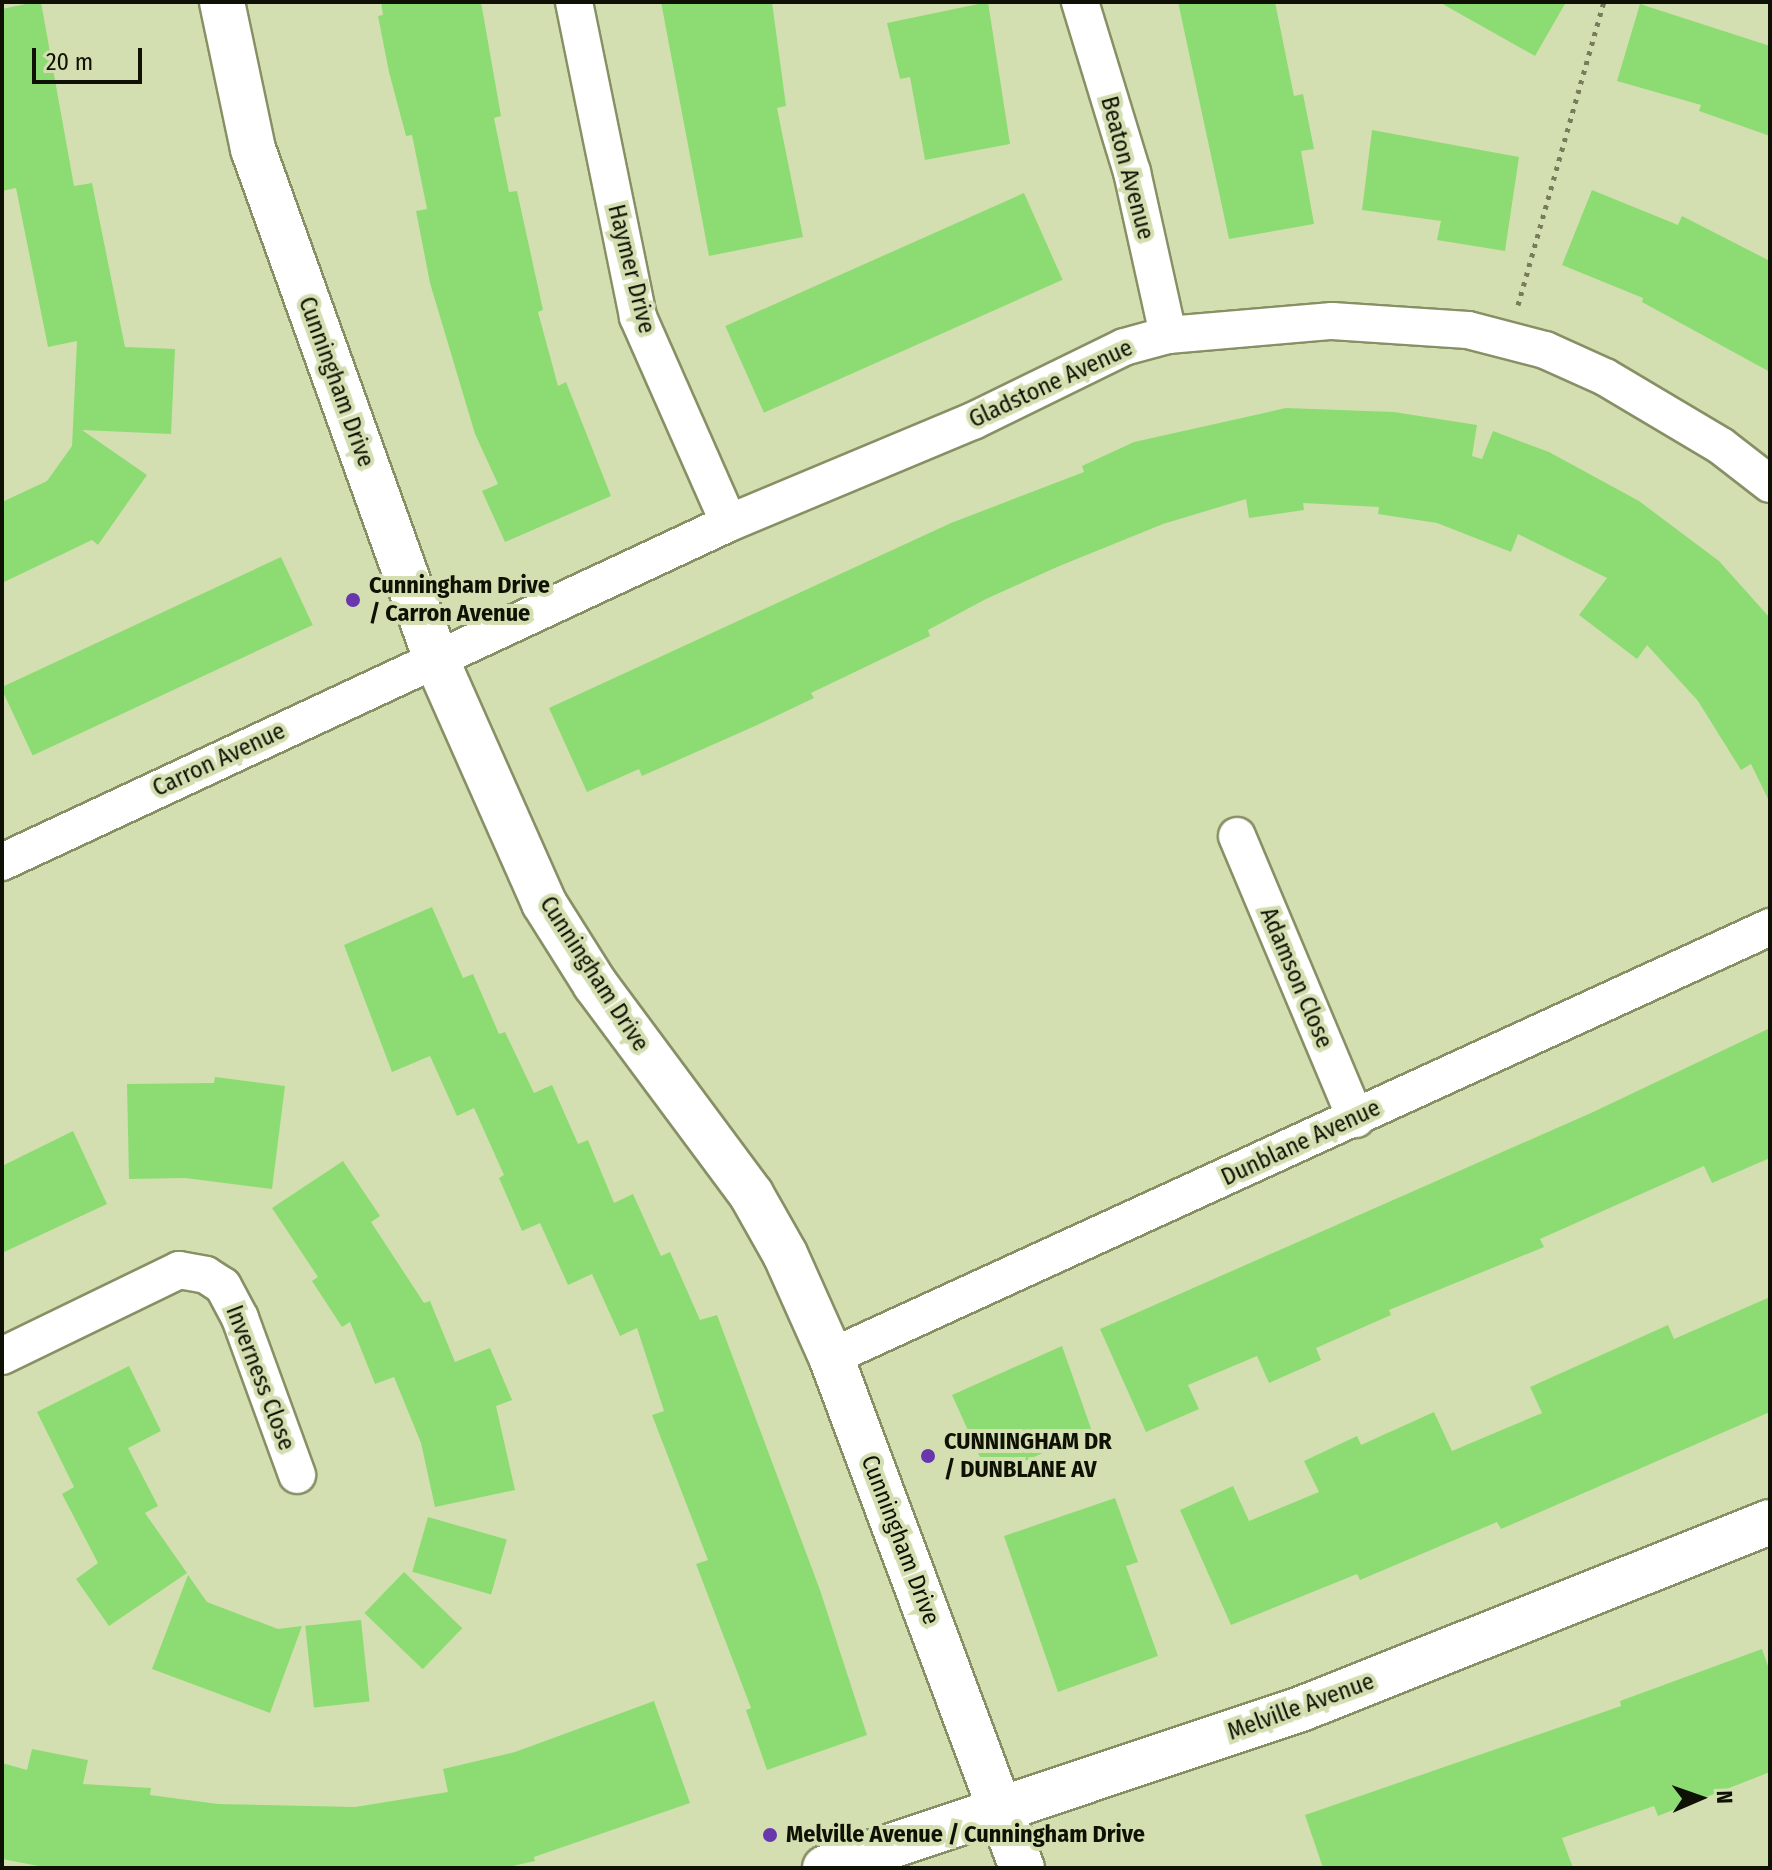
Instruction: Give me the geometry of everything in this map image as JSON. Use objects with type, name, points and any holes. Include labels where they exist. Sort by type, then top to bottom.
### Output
[{"type":"street","name":"Cunningham Drive","points":[[222,2],[253,149],[436,659],[544,903],[595,984],[751,1194],[785,1254],[831,1357],[1022,1868]]},
{"type":"street","name":"Haymer Drive","points":[[574,2],[638,317],[729,523]]},
{"type":"street","name":"Beaton Avenue","points":[[1080,2],[1132,172],[1168,335]]},
{"type":"street","name":"Gladstone Avenue","points":[[436,659],[729,523],[973,421],[1124,347],[1168,335],[1332,321],[1468,330],[1545,350],[1605,377],[1721,446],[1770,484]]},
{"type":"street","name":"Carron Avenue","points":[[2,862],[436,659]]},
{"type":"street","name":"Adamson Close","points":[[1237,836],[1356,1119]]},
{"type":"street","name":"Dunblane Avenue","points":[[831,1357],[1770,927]]},
{"type":"street","name":"Inverness Close","points":[[2,1356],[179,1270],[206,1275],[223,1286],[240,1318],[297,1475]]},
{"type":"street","name":"Melville Avenue","points":[[825,1868],[1002,1813],[1301,1709],[1770,1522]]},
{"type":"path","points":[[1518,305],[1604,2]]},
{"type":"building","points":[[41,2],[74,186],[92,183],[125,347],[175,349],[171,434],[82,430],[147,475],[98,545],[92,540],[2,583],[2,502],[47,481],[72,446],[77,341],[48,347],[16,188],[2,191],[2,9]]},
{"type":"building","points":[[381,2],[481,2],[501,116],[494,118],[509,192],[517,191],[543,310],[538,312],[558,386],[566,382],[611,496],[505,542],[482,491],[498,484],[475,434],[430,283],[416,211],[427,209],[412,135],[406,136],[389,72],[378,16],[383,15]]},
{"type":"building","points":[[661,2],[772,2],[786,106],[777,108],[803,237],[709,256]]},
{"type":"building","points":[[988,2],[1010,144],[925,160],[910,77],[900,79],[887,23]]},
{"type":"building","points":[[1178,2],[1275,2],[1294,96],[1303,94],[1314,149],[1301,151],[1314,224],[1229,239]]},
{"type":"building","points":[[1439,2],[1566,2],[1535,56]]},
{"type":"building","points":[[1640,4],[1770,46],[1770,136],[1699,111],[1701,105],[1617,81]]},
{"type":"building","points":[[1372,130],[1519,157],[1505,251],[1437,240],[1441,221],[1362,210]]},
{"type":"building","points":[[1592,190],[1678,225],[1682,216],[1770,261],[1770,372],[1642,302],[1643,298],[1562,265]]},
{"type":"building","points":[[1024,193],[1063,280],[764,413],[725,326]]},
{"type":"building","points":[[1286,408],[1394,412],[1477,425],[1472,456],[1482,459],[1493,431],[1549,452],[1639,501],[1719,561],[1770,618],[1770,803],[1751,764],[1741,770],[1698,701],[1647,645],[1637,659],[1579,615],[1607,578],[1518,534],[1511,552],[1437,523],[1378,514],[1379,507],[1303,503],[1304,510],[1249,518],[1246,499],[1163,524],[1057,567],[986,599],[928,630],[930,636],[811,693],[814,698],[642,776],[639,769],[587,792],[549,708],[951,523],[1084,472],[1082,466],[1134,442]]},
{"type":"building","points":[[281,557],[313,625],[33,756],[2,687]]},
{"type":"building","points":[[432,907],[463,978],[473,974],[499,1034],[505,1032],[534,1093],[552,1085],[578,1144],[588,1140],[614,1203],[633,1194],[661,1256],[670,1252],[700,1320],[717,1315],[820,1590],[867,1735],[767,1770],[746,1710],[751,1708],[696,1564],[708,1560],[652,1415],[664,1411],[637,1328],[620,1336],[592,1274],[568,1285],[540,1223],[522,1231],[499,1178],[504,1175],[474,1108],[457,1116],[430,1056],[392,1072],[344,945]]},
{"type":"building","points":[[1770,1028],[1770,1158],[1712,1183],[1704,1166],[1540,1239],[1544,1247],[1389,1310],[1391,1315],[1316,1348],[1321,1360],[1269,1383],[1257,1356],[1188,1385],[1199,1409],[1146,1432],[1100,1329],[1591,1113]]},
{"type":"building","points":[[215,1077],[285,1086],[272,1189],[185,1178],[129,1179],[127,1084],[214,1083]]},
{"type":"building","points":[[73,1131],[107,1204],[2,1253],[2,1166]]},
{"type":"building","points":[[343,1161],[380,1216],[371,1222],[424,1303],[430,1301],[455,1362],[490,1348],[512,1400],[496,1406],[515,1490],[435,1507],[421,1443],[394,1377],[375,1384],[350,1322],[342,1327],[312,1281],[318,1277],[272,1208]]},
{"type":"building","points":[[1770,1297],[1770,1412],[1501,1529],[1497,1522],[1360,1580],[1357,1574],[1231,1625],[1180,1510],[1233,1486],[1249,1521],[1319,1492],[1304,1461],[1357,1436],[1361,1445],[1434,1412],[1452,1451],[1542,1413],[1530,1387],[1668,1325],[1674,1339]]},
{"type":"building","points":[[1062,1346],[1094,1437],[1066,1449],[1063,1444],[989,1477],[952,1395]]},
{"type":"building","points":[[129,1366],[161,1431],[128,1448],[158,1506],[145,1513],[187,1573],[109,1626],[76,1579],[98,1563],[62,1494],[74,1487],[37,1412]]},
{"type":"building","points":[[1115,1498],[1138,1562],[1126,1566],[1158,1656],[1058,1692],[1004,1536]]},
{"type":"building","points":[[428,1517],[507,1540],[491,1594],[412,1572]]},
{"type":"building","points":[[404,1572],[462,1628],[423,1669],[364,1613]]},
{"type":"building","points":[[188,1575],[207,1602],[278,1629],[302,1626],[270,1713],[152,1669]]},
{"type":"building","points":[[361,1620],[370,1702],[314,1707],[305,1626]]},
{"type":"building","points":[[1762,1649],[1770,1672],[1770,1772],[1658,1816],[1654,1806],[1562,1838],[1573,1868],[1323,1868],[1305,1815],[1621,1706],[1620,1701]]},
{"type":"building","points":[[654,1701],[690,1803],[534,1857],[535,1861],[504,1868],[49,1868],[2,1859],[2,1763],[27,1770],[32,1749],[88,1760],[83,1784],[151,1788],[150,1795],[218,1804],[355,1807],[448,1792],[443,1769],[515,1752]]},
{"type":"place","name":"Cunningham Drive / Carron Avenue","points":[[353,600]]},
{"type":"place","name":"CUNNINGHAM DR / DUNBLANE AV","points":[[928,1456]]},
{"type":"place","name":"Melville Avenue / Cunningham Drive","points":[[770,1835]]}]
